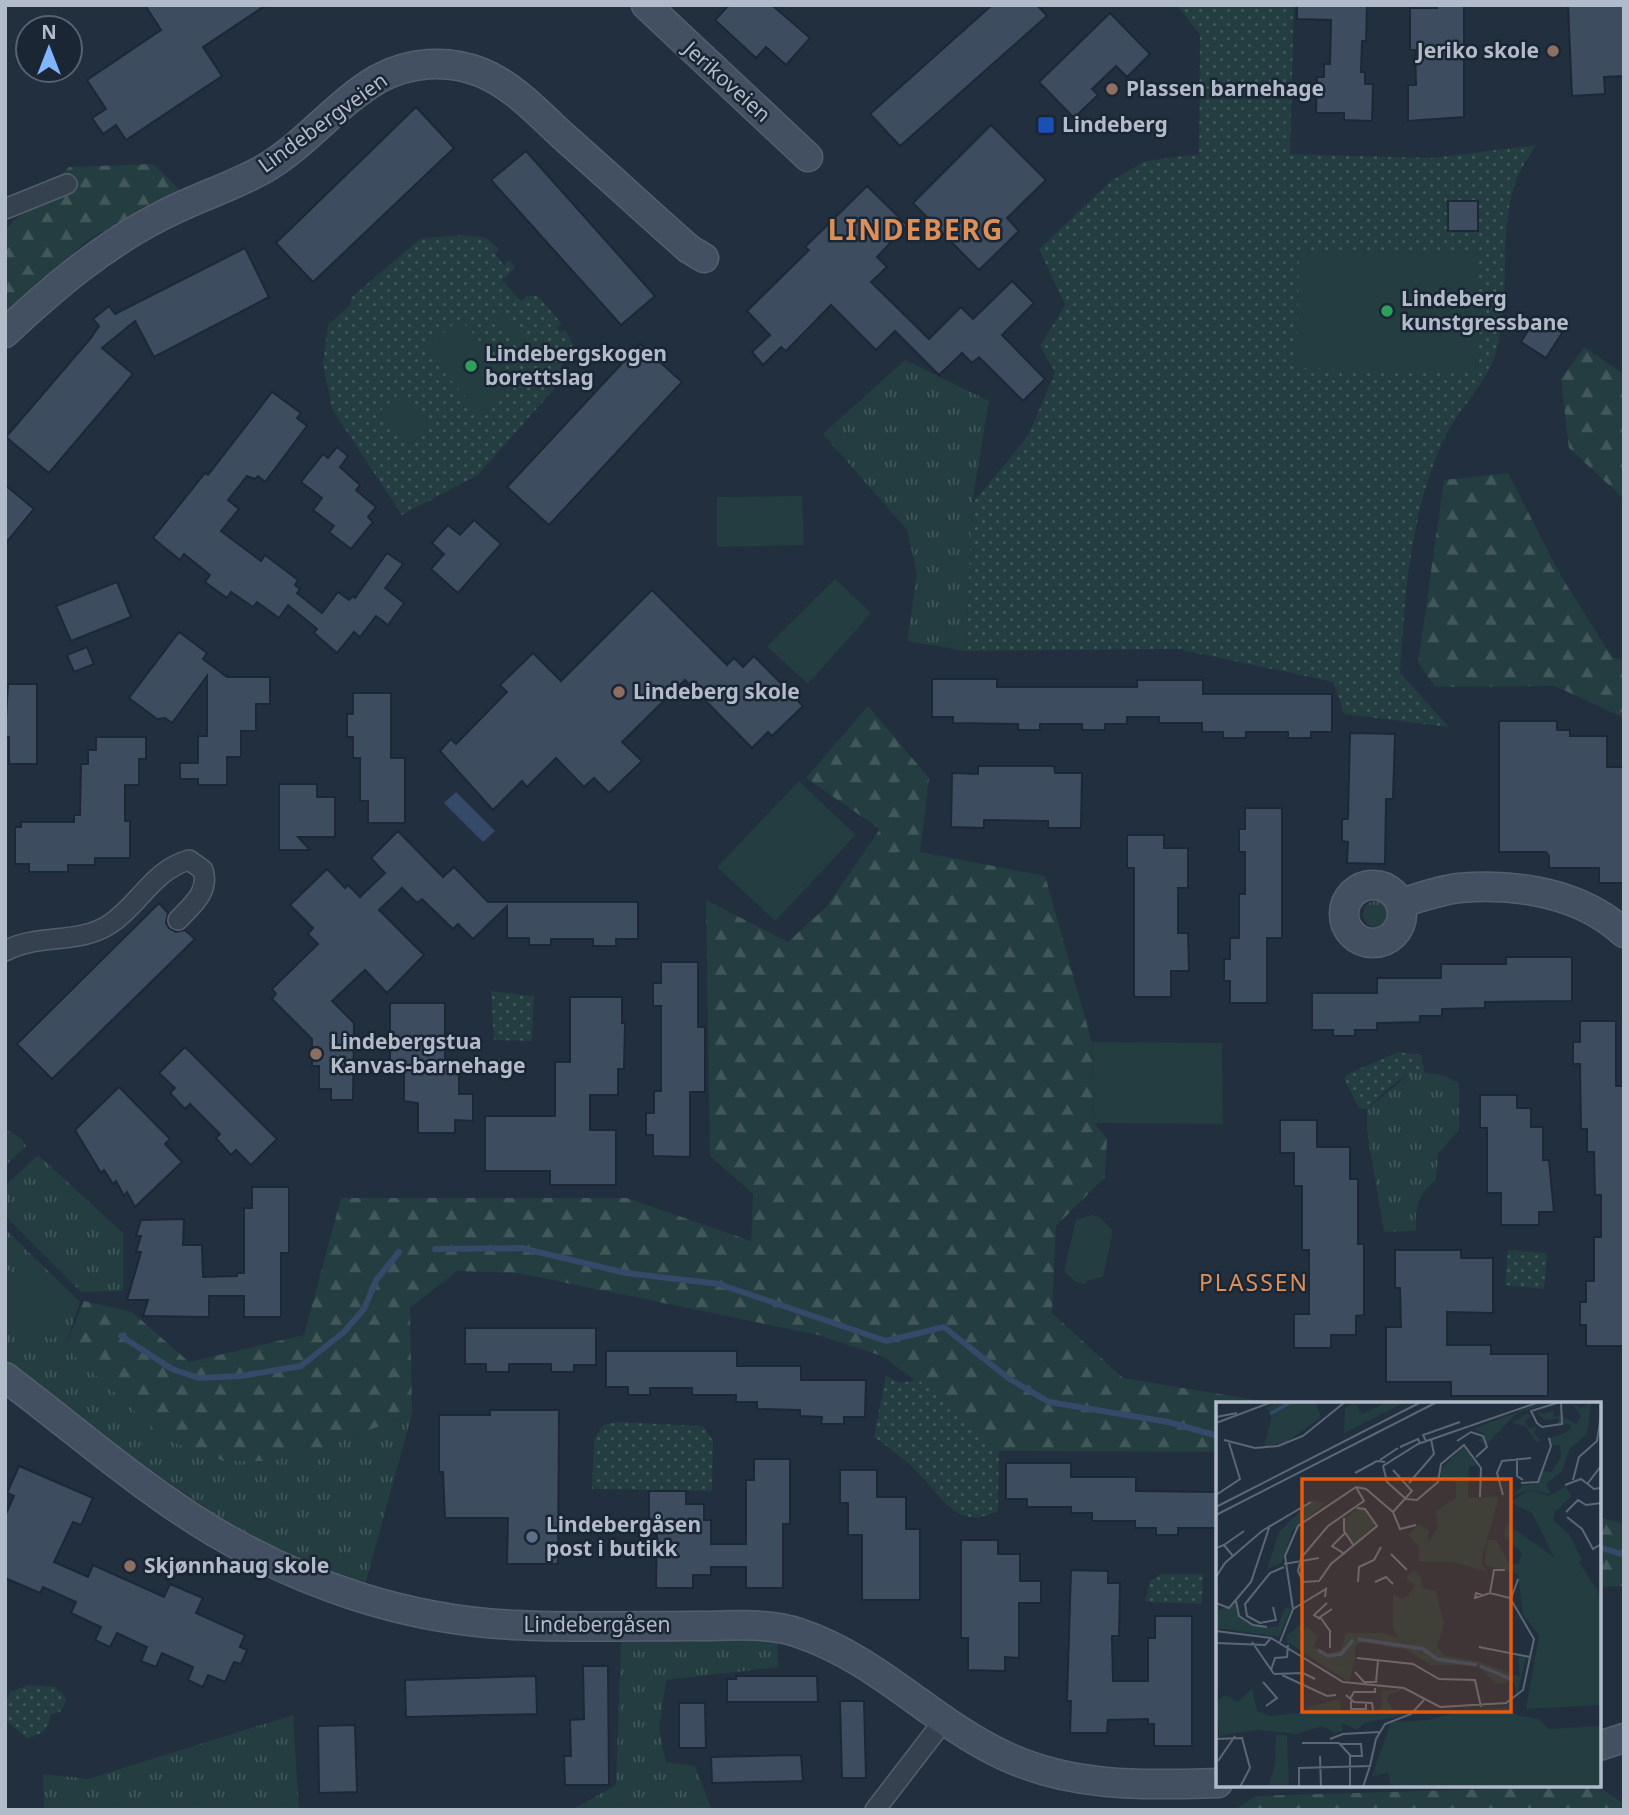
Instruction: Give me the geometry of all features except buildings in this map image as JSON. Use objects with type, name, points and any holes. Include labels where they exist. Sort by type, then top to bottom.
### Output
[{"type":"street","name":"Jerikoveien","points":[[646,5],[808,157]]},
{"type":"street","name":"Lindebergveien","points":[[5,333],[71,274],[121,238],[163,214],[262,170],[300,143],[365,88],[380,78],[415,65],[458,65],[497,80],[545,118],[689,249],[704,258]]},
{"type":"street","points":[[5,209],[66,184]]},
{"type":"street","points":[[5,951],[19,943],[89,934],[110,924],[173,864],[189,860],[203,870],[204,886],[201,895],[178,920]]},
{"type":"street","points":[[1400,903],[1458,888],[1525,891],[1554,895],[1582,905],[1604,917],[1624,933]]},
{"type":"street","name":"Lindebergåsen","points":[[5,1377],[165,1499],[214,1531],[314,1581],[366,1600],[473,1622],[566,1626],[742,1626],[796,1631],[843,1650],[1003,1755],[1071,1779],[1114,1785],[1216,1783]]},
{"type":"street","points":[[874,1810],[945,1719]]},
{"type":"street","points":[[1601,1745],[1624,1738]]},
{"type":"green space","points":[[1177,5],[1294,5],[1290,154],[1432,158],[1536,145],[1517,178],[1511,199],[1507,221],[1504,309],[1496,352],[1486,375],[1444,439],[1423,496],[1411,554],[1400,673],[1449,727],[1344,714],[1333,682],[1178,649],[966,651],[972,504],[1028,436],[1055,372],[1040,346],[1065,305],[1039,249],[1111,181],[1145,161],[1199,154],[1200,35]]},
{"type":"green space","points":[[153,164],[181,191],[89,239],[5,313],[5,230],[69,167]]},
{"type":"green space","points":[[463,235],[487,238],[499,249],[495,254],[504,265],[509,260],[515,268],[502,280],[521,301],[527,296],[538,296],[562,324],[557,327],[561,332],[565,329],[574,347],[562,363],[561,381],[478,475],[402,515],[332,409],[323,363],[328,325],[349,306],[352,297],[421,238]]},
{"type":"green space","name":"Lindeberg kunstgressbane","points":[[1299,251],[1476,253],[1475,371],[1297,368]]},
{"type":"green space","points":[[504,313],[532,348],[523,354],[496,319]]},
{"type":"green space","name":"Lindebergskogen borettslag","points":[[460,319],[518,384],[481,415],[424,349]]},
{"type":"green space","points":[[1584,347],[1624,374],[1624,499],[1569,448],[1561,379]]},
{"type":"green space","points":[[905,360],[989,401],[972,504],[966,651],[907,641],[917,574],[907,530],[823,434]]},
{"type":"green space","points":[[400,393],[430,427],[410,445],[379,412]]},
{"type":"green space","points":[[1508,473],[1561,576],[1612,657],[1624,660],[1624,718],[1555,686],[1435,687],[1418,663],[1444,480]]},
{"type":"green space","points":[[802,496],[804,545],[717,547],[717,497]]},
{"type":"green space","points":[[835,579],[871,613],[808,684],[767,646]]},
{"type":"green space","points":[[868,706],[929,778],[920,852],[1045,876],[1092,1042],[1094,1123],[1107,1138],[1105,1177],[1056,1226],[1052,1313],[1123,1378],[1268,1402],[1216,1402],[1216,1452],[999,1451],[935,1387],[915,1380],[882,1356],[818,1335],[518,1273],[457,1271],[410,1308],[412,1414],[318,1449],[272,1461],[224,1461],[166,1440],[65,1347],[84,1301],[132,1312],[189,1362],[304,1335],[341,1198],[627,1198],[751,1241],[753,1194],[710,1156],[706,900],[788,942],[826,907],[880,829],[806,778]]},
{"type":"green space","points":[[799,781],[856,835],[775,921],[717,867]]},
{"type":"green space","points":[[1376,901],[1385,905],[1389,914],[1385,923],[1376,927],[1367,923],[1363,914],[1367,905]]},
{"type":"green space","points":[[491,991],[534,996],[532,1041],[494,1040]]},
{"type":"green space","points":[[1092,1042],[1222,1043],[1223,1124],[1094,1123]]},
{"type":"green space","points":[[1398,1052],[1421,1055],[1425,1073],[1401,1079],[1367,1109],[1359,1108],[1344,1079],[1348,1074]]},
{"type":"green space","points":[[1413,1071],[1442,1075],[1459,1083],[1459,1130],[1438,1154],[1436,1180],[1418,1202],[1416,1231],[1384,1232],[1367,1131],[1367,1109]]},
{"type":"green space","points":[[5,1129],[22,1139],[26,1146],[5,1166]]},
{"type":"green space","points":[[38,1155],[123,1233],[123,1291],[81,1292],[5,1216],[5,1186]]},
{"type":"green space","points":[[1091,1215],[1100,1217],[1113,1231],[1103,1277],[1086,1281],[1085,1284],[1076,1282],[1064,1271],[1076,1220]]},
{"type":"green space","points":[[5,1229],[80,1302],[65,1347],[318,1449],[412,1414],[365,1585],[249,1537],[102,1437],[5,1364]]},
{"type":"green space","points":[[1508,1250],[1547,1253],[1544,1289],[1505,1285]]},
{"type":"green space","points":[[6,1269],[71,1304],[52,1339],[5,1314]]},
{"type":"green space","points":[[886,1376],[901,1383],[915,1380],[935,1387],[995,1446],[999,1451],[998,1511],[973,1517],[954,1510],[910,1465],[874,1437]]},
{"type":"green space","points":[[617,1422],[703,1426],[713,1441],[712,1491],[592,1489],[594,1439],[603,1425]]},
{"type":"green space","points":[[1601,1518],[1624,1524],[1624,1586],[1601,1587]]},
{"type":"green space","points":[[1161,1574],[1203,1574],[1202,1604],[1145,1602],[1150,1581]]},
{"type":"green space","points":[[743,1637],[777,1641],[779,1667],[666,1680],[659,1729],[666,1762],[695,1766],[711,1808],[716,1810],[572,1810],[616,1785],[621,1641]]},
{"type":"green space","points":[[28,1685],[55,1687],[67,1699],[61,1711],[51,1715],[43,1731],[27,1738],[5,1720],[5,1702],[10,1692]]},
{"type":"green space","points":[[293,1715],[299,1810],[44,1810],[43,1774],[88,1779]]},
{"type":"green space","points":[[1599,1787],[1624,1804],[1624,1810],[1234,1810],[1256,1796]]},
{"type":"water","points":[[456,792],[495,831],[483,842],[444,803]]},
{"type":"waterway","points":[[435,1249],[521,1248],[626,1273],[719,1284],[886,1341],[944,1327],[1008,1378],[1049,1402],[1168,1422],[1216,1435]]},
{"type":"waterway","points":[[121,1336],[172,1369],[199,1378],[240,1376],[301,1366],[344,1332],[364,1309],[377,1279],[399,1252]]},
{"type":"waterway","points":[[1601,1548],[1624,1555]]},
{"type":"place","name":"Jeriko skole","points":[[1553,51]]},
{"type":"place","name":"Plassen barnehage","points":[[1112,89]]},
{"type":"place","name":"Lindeberg","points":[[1046,125]]},
{"type":"place","name":"Lindeberg kunstgressbane","points":[[1387,311]]},
{"type":"place","name":"Lindebergskogen borettslag","points":[[471,366]]},
{"type":"place","name":"Lindeberg skole","points":[[619,692]]},
{"type":"place","name":"Lindebergstua Kanvas-barnehage","points":[[316,1054]]},
{"type":"place","name":"Lindebergåsen post i butikk","points":[[532,1537]]},
{"type":"place","name":"Skjønnhaug skole","points":[[130,1566]]},
{"type":"district","name":"LINDEBERG","points":[[916,230]]},
{"type":"district","name":"PLASSEN","points":[[1254,1283]]}]
